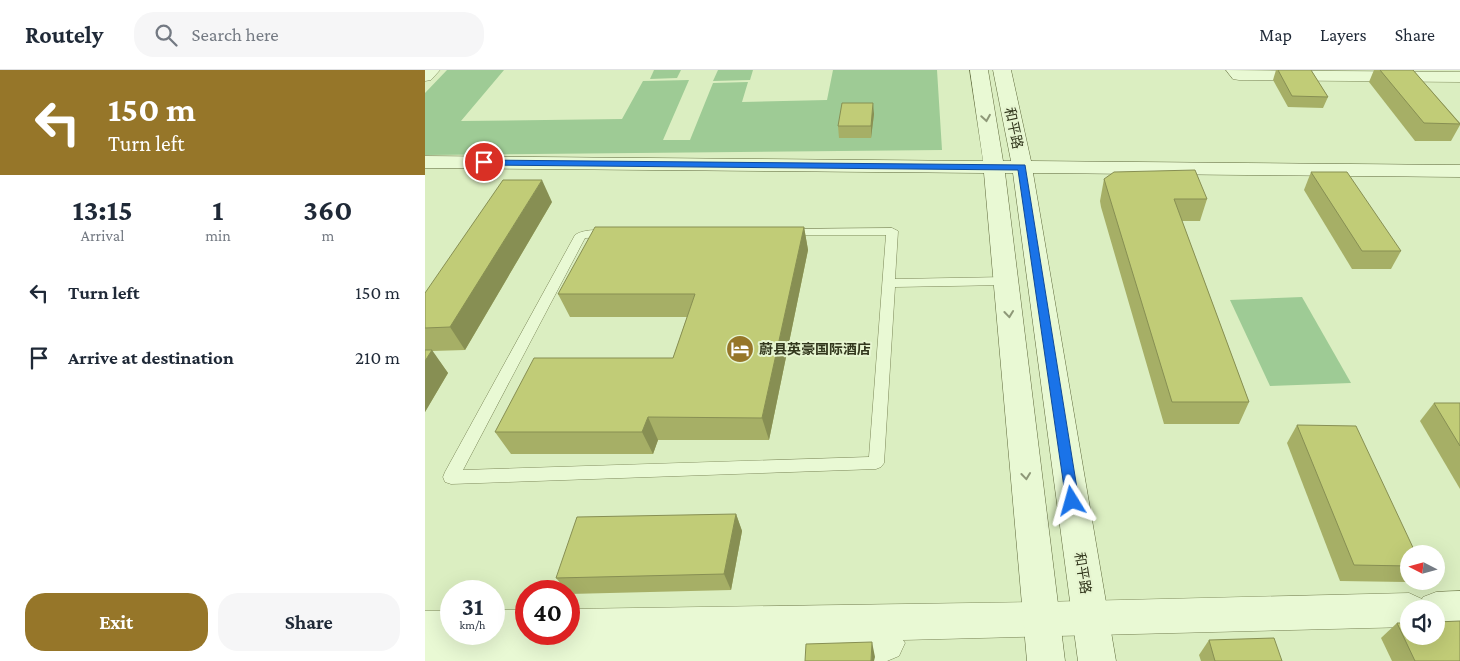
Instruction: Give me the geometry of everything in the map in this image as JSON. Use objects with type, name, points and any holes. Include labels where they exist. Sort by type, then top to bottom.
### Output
[{"type":"street","points":[[425,76],[431,70]]},
{"type":"street","name":"和平路","points":[[979,70],[994,167],[1046,661]]},
{"type":"street","name":"和平路","points":[[1002,70],[1022,167],[1097,661]]},
{"type":"street","points":[[1235,70],[1239,75],[1460,78]]},
{"type":"street","points":[[425,162],[1460,171]]},
{"type":"street","points":[[1445,609],[1460,608]]},
{"type":"street","points":[[580,627],[1041,620],[1400,610]]},
{"type":"street","points":[[433,645],[622,655],[790,653],[886,642]]},
{"type":"lane","points":[[620,234],[581,234],[451,478],[876,463],[892,231],[776,232]]},
{"type":"lane","points":[[889,283],[1006,281]]},
{"type":"green space","points":[[447,70],[504,70],[461,121],[622,119],[643,81],[689,80],[663,140],[690,140],[713,83],[748,82],[742,102],[827,100],[833,70],[937,70],[942,150],[425,155],[425,93]]},
{"type":"green space","points":[[654,70],[681,70],[677,78],[650,79]]},
{"type":"green space","points":[[718,70],[753,70],[750,80],[713,81]]},
{"type":"green space","points":[[1302,297],[1351,383],[1270,386],[1230,300]]},
{"type":"building","points":[[1278,70],[1311,70],[1328,97],[1292,96]]},
{"type":"building","points":[[1380,70],[1413,70],[1460,124],[1424,123]]},
{"type":"building","points":[[842,103],[873,103],[871,126],[838,126]]},
{"type":"building","points":[[1195,170],[1207,199],[1174,199],[1249,402],[1172,402],[1104,179],[1114,172]]},
{"type":"building","points":[[1311,172],[1347,172],[1401,251],[1362,251]]},
{"type":"building","points":[[503,180],[542,180],[450,327],[425,328],[425,293]]},
{"type":"building","name":"蔚县英豪国际酒店","points":[[595,227],[804,227],[762,418],[648,417],[642,432],[495,432],[534,358],[673,358],[695,294],[558,294]]},
{"type":"building","points":[[425,350],[432,350],[425,361]]},
{"type":"building","points":[[1434,403],[1460,403],[1460,446]]},
{"type":"building","points":[[1297,425],[1356,426],[1412,545],[1400,545],[1400,566],[1354,565]]},
{"type":"building","points":[[736,514],[724,574],[556,578],[577,517]]},
{"type":"building","points":[[1460,621],[1460,661],[1415,661],[1407,645],[1445,645],[1445,622]]},
{"type":"building","points":[[1274,638],[1282,661],[1215,661],[1209,640]]},
{"type":"building","points":[[872,642],[871,661],[805,661],[806,644]]},
{"type":"place","name":"蔚县英豪国际酒店","points":[[740,349]]},
{"type":"route","points":[[484,162],[1022,167],[1072,501]]}]
